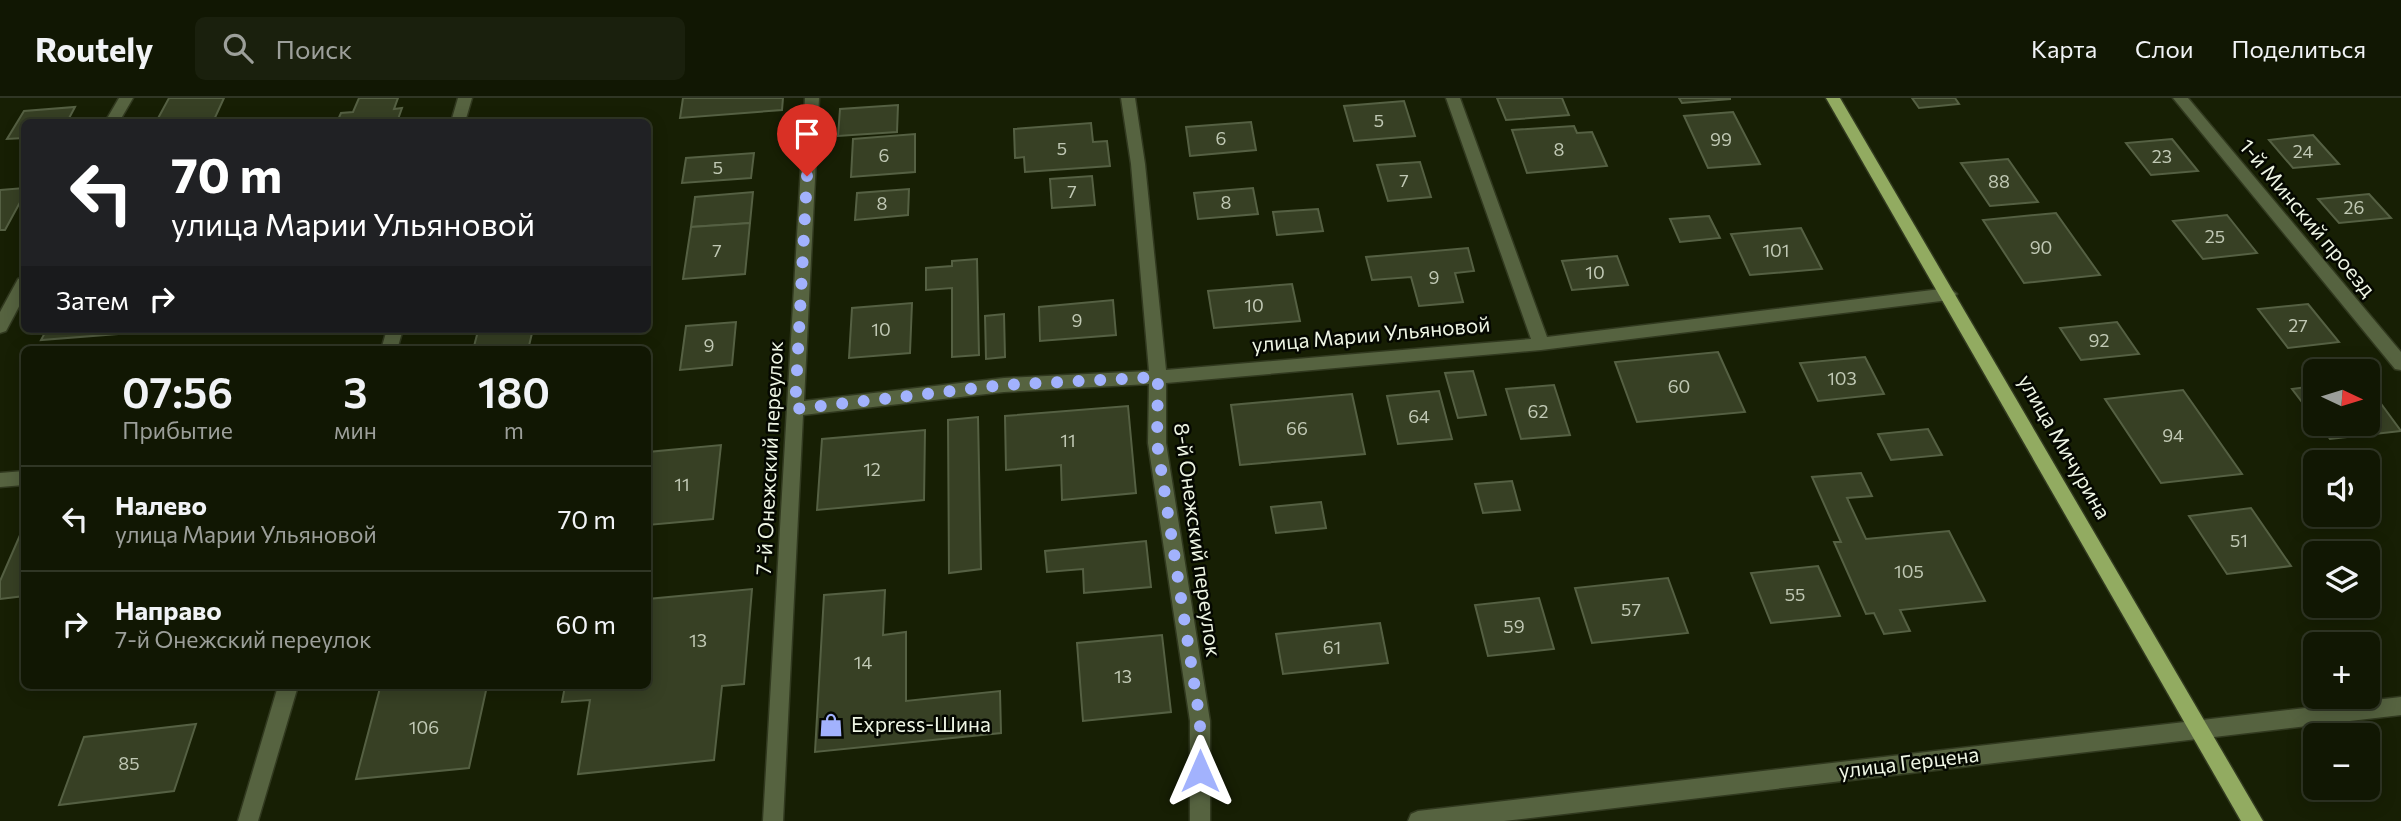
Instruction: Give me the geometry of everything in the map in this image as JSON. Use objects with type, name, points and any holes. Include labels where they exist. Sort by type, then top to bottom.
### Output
[{"type":"main road","name":"улица Мичурина","points":[[1833,98],[2253,821]]},
{"type":"street","points":[[114,119],[126,98]]},
{"type":"street","points":[[459,119],[465,98]]},
{"type":"street","name":"7-й Онежский переулок","points":[[773,821],[812,98]]},
{"type":"street","name":"8-й Онежский переулок","points":[[1128,98],[1138,164],[1158,377],[1157,443],[1200,721],[1200,821]]},
{"type":"street","points":[[1453,98],[1541,344]]},
{"type":"street","name":"1-й Минский проезд","points":[[2180,98],[2401,365]]},
{"type":"street","points":[[0,327],[21,288]]},
{"type":"street","name":"улица Марии Ульяновой","points":[[795,409],[1004,385],[1158,377],[1541,344],[1949,294]]},
{"type":"street","points":[[0,480],[21,478]]},
{"type":"street","points":[[248,821],[287,689]]},
{"type":"street","name":"улица Герцена","points":[[1418,821],[2401,706]]},
{"type":"building","points":[[169,98],[224,98],[214,119],[158,119]]},
{"type":"building","points":[[359,98],[398,98],[394,109],[402,108],[398,119],[338,119],[341,113],[353,112]]},
{"type":"building","points":[[683,98],[783,98],[782,110],[680,118]]},
{"type":"building","points":[[1497,98],[1562,98],[1569,115],[1506,120]]},
{"type":"building","points":[[1679,98],[1730,98],[1730,99],[1682,103]]},
{"type":"building","points":[[1912,98],[1955,98],[1959,104],[1919,108]]},
{"type":"building","points":[[1404,101],[1415,136],[1354,141],[1344,106]]},
{"type":"building","points":[[898,105],[897,132],[838,136],[840,109]]},
{"type":"building","points":[[75,107],[69,119],[21,119],[21,138],[7,139],[24,111]]},
{"type":"building","points":[[1733,112],[1760,164],[1708,168],[1684,116]]},
{"type":"building","points":[[1251,122],[1256,150],[1190,156],[1186,127]]},
{"type":"building","points":[[1091,123],[1093,142],[1107,141],[1110,166],[1025,172],[1024,157],[1015,158],[1014,129]]},
{"type":"building","points":[[1574,126],[1577,133],[1592,132],[1607,166],[1527,173],[1512,130]]},
{"type":"building","points":[[915,134],[915,172],[851,177],[853,139]]},
{"type":"building","points":[[2313,135],[2339,164],[2293,168],[2269,140]]},
{"type":"building","points":[[2172,139],[2198,171],[2151,175],[2126,143]]},
{"type":"building","points":[[754,153],[751,178],[682,183],[686,158]]},
{"type":"building","points":[[2008,159],[2038,202],[1990,206],[1961,163]]},
{"type":"building","points":[[1420,162],[1431,197],[1388,201],[1377,165]]},
{"type":"building","points":[[1092,176],[1095,205],[1052,208],[1050,179]]},
{"type":"building","points":[[21,188],[21,201],[5,230],[0,230],[0,190]]},
{"type":"building","points":[[1253,188],[1258,214],[1198,219],[1194,193]]},
{"type":"building","points":[[909,189],[908,215],[855,220],[857,193]]},
{"type":"building","points":[[753,192],[750,223],[691,227],[695,197]]},
{"type":"building","points":[[2369,194],[2391,218],[2339,223],[2318,199]]},
{"type":"building","points":[[1318,209],[1323,231],[1277,235],[1273,212]]},
{"type":"building","points":[[2056,213],[2100,275],[2024,283],[1983,220]]},
{"type":"building","points":[[2227,215],[2257,253],[2203,259],[2173,221]]},
{"type":"building","points":[[1709,216],[1720,238],[1680,242],[1670,219]]},
{"type":"building","points":[[750,223],[745,274],[683,279],[691,227]]},
{"type":"building","points":[[1801,228],[1822,269],[1750,275],[1731,234]]},
{"type":"building","points":[[1468,248],[1474,271],[1455,273],[1463,302],[1419,306],[1411,277],[1372,280],[1366,257]]},
{"type":"building","points":[[1617,256],[1628,285],[1572,290],[1562,261]]},
{"type":"building","points":[[977,259],[979,355],[952,357],[952,288],[926,290],[926,268],[952,266],[952,261]]},
{"type":"building","points":[[1292,284],[1300,321],[1214,328],[1208,291]]},
{"type":"building","points":[[1113,300],[1116,335],[1040,341],[1039,307]]},
{"type":"building","points":[[912,303],[910,353],[849,358],[852,308]]},
{"type":"building","points":[[2308,304],[2339,342],[2288,348],[2258,309]]},
{"type":"building","points":[[1004,314],[1005,357],[986,359],[985,316]]},
{"type":"building","points":[[736,322],[732,365],[680,370],[686,326]]},
{"type":"building","points":[[2117,322],[2139,354],[2081,360],[2060,328]]},
{"type":"building","points":[[45,333],[131,333],[41,340]]},
{"type":"building","points":[[477,333],[532,333],[529,346],[474,346]]},
{"type":"building","points":[[1718,352],[1745,412],[1637,422],[1615,362]]},
{"type":"building","points":[[1865,357],[1884,394],[1818,401],[1800,363]]},
{"type":"building","points":[[1473,371],[1486,415],[1458,418],[1445,373]]},
{"type":"building","points":[[1554,385],[1570,435],[1521,439],[1506,389]]},
{"type":"building","points":[[2303,388],[2303,403],[2292,389]]},
{"type":"building","points":[[2183,390],[2242,474],[2161,483],[2105,399]]},
{"type":"building","points":[[1439,391],[1452,439],[1398,444],[1387,396]]},
{"type":"building","points":[[1352,394],[1365,454],[1240,465],[1231,405]]},
{"type":"building","points":[[2380,402],[2401,431],[2380,433]]},
{"type":"building","points":[[1128,406],[1136,493],[1062,500],[1061,465],[1006,470],[1005,416]]},
{"type":"building","points":[[978,417],[981,569],[949,573],[948,420]]},
{"type":"building","points":[[1928,429],[1942,455],[1891,460],[1878,434]]},
{"type":"building","points":[[925,430],[924,500],[817,510],[822,439]]},
{"type":"building","points":[[2328,436],[2357,436],[2330,439]]},
{"type":"building","points":[[721,445],[713,519],[651,525],[651,452]]},
{"type":"building","points":[[1861,473],[1872,496],[1847,498],[1866,539],[1949,531],[1985,601],[1900,610],[1910,631],[1884,634],[1874,613],[1866,614],[1834,542],[1841,542],[1812,477]]},
{"type":"building","points":[[1512,481],[1520,510],[1483,513],[1475,484]]},
{"type":"building","points":[[1321,502],[1326,528],[1276,533],[1271,507]]},
{"type":"building","points":[[2251,508],[2291,566],[2227,574],[2189,516]]},
{"type":"building","points":[[21,533],[21,596],[0,599],[0,581]]},
{"type":"building","points":[[1146,541],[1151,587],[1084,593],[1083,569],[1047,572],[1045,551]]},
{"type":"building","points":[[1818,566],[1840,616],[1771,623],[1751,573]]},
{"type":"building","points":[[1668,578],[1688,633],[1592,643],[1575,588]]},
{"type":"building","points":[[752,589],[744,684],[722,686],[714,760],[578,774],[590,700],[562,702],[564,689],[651,689],[651,599]]},
{"type":"building","points":[[885,590],[883,635],[906,632],[906,701],[1000,691],[1001,733],[815,752],[824,595]]},
{"type":"building","points":[[1539,598],[1554,649],[1488,656],[1475,605]]},
{"type":"building","points":[[1380,623],[1388,663],[1283,674],[1276,634]]},
{"type":"building","points":[[1162,635],[1171,712],[1083,721],[1077,643]]},
{"type":"building","points":[[380,689],[486,689],[469,768],[356,779]]},
{"type":"building","points":[[196,724],[174,791],[59,805],[84,737]]},
{"type":"place","name":"Express-Шина","points":[[831,725]]},
{"type":"route","points":[[807,176],[795,409],[1004,385],[1158,377],[1157,443],[1200,721],[1200,771]]}]
